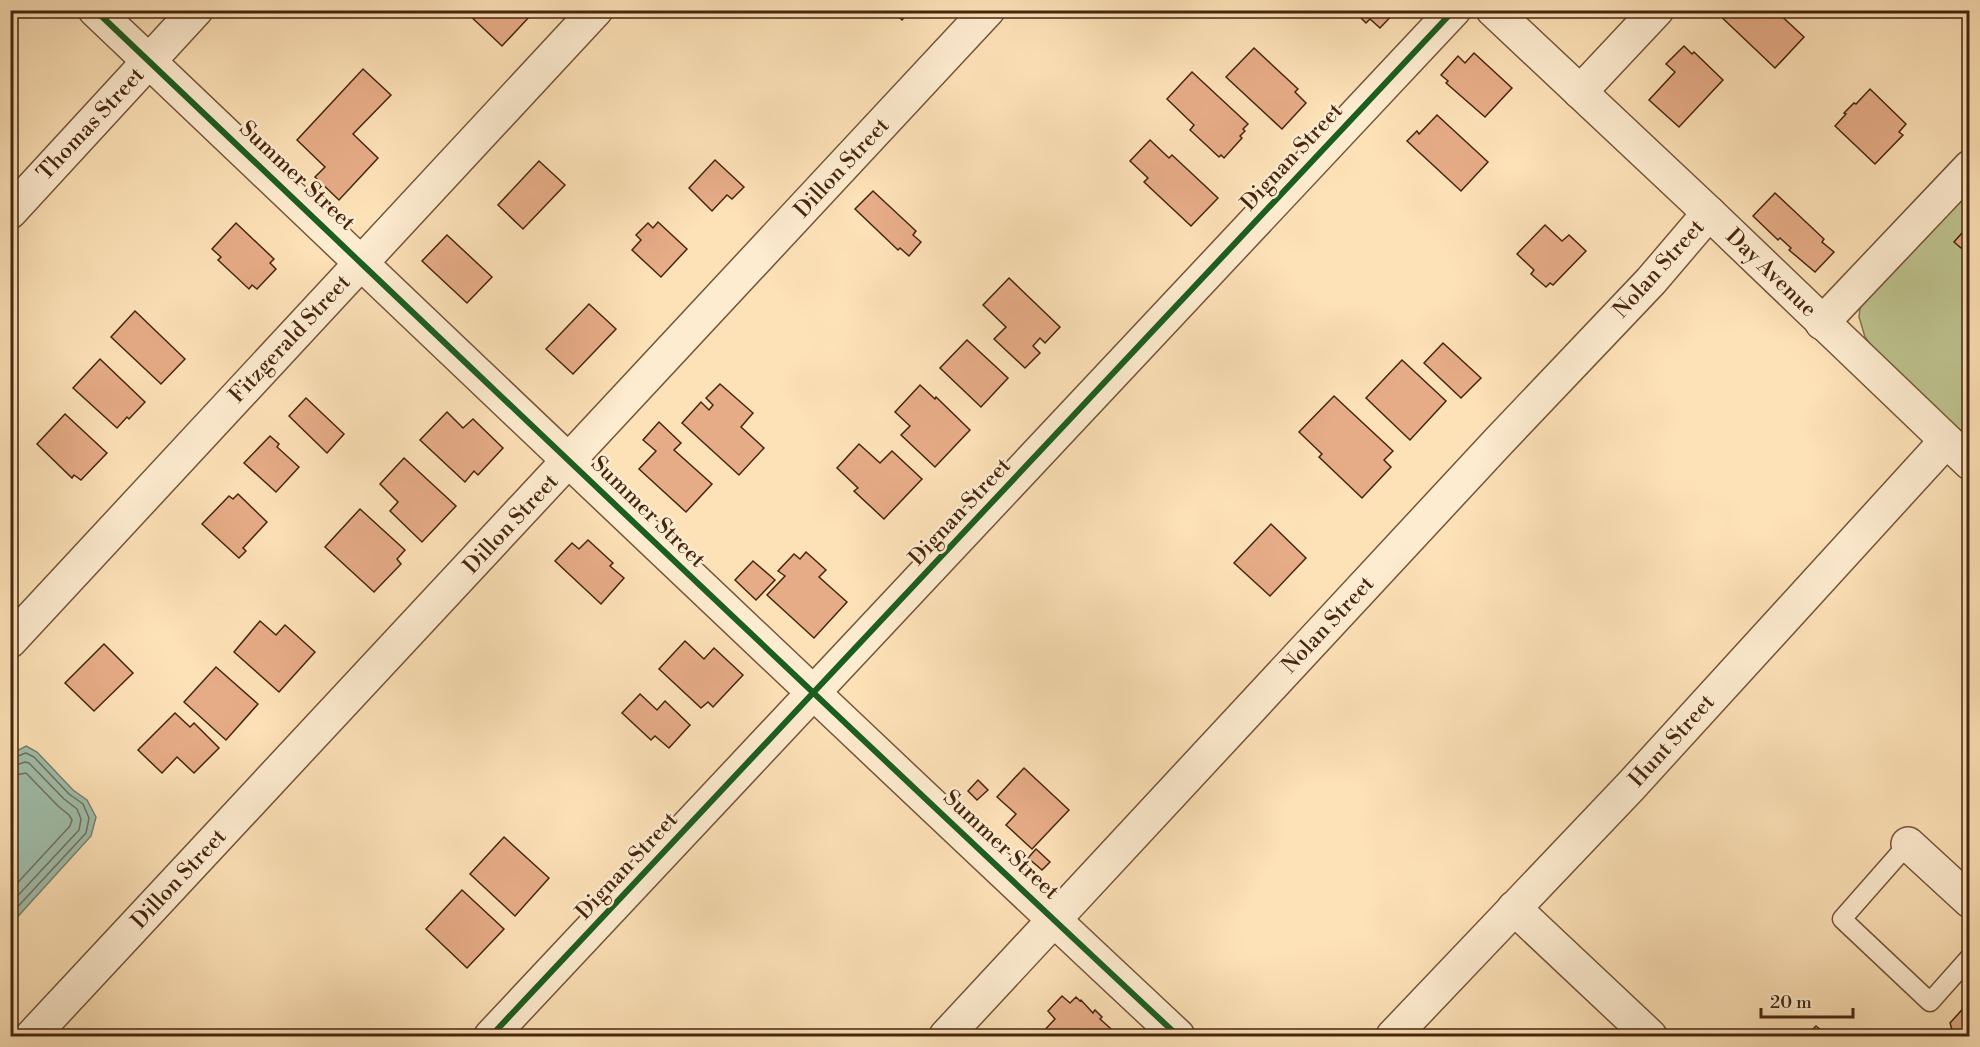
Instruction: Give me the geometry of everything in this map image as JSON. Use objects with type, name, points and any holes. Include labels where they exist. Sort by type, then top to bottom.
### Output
[{"type":"street","name":"Summer Street","points":[[95,10],[1178,1036]]},
{"type":"street","name":"Thomas Street","points":[[10,212],[196,10]]},
{"type":"street","name":"Fitzgerald Street","points":[[10,641],[596,10]]},
{"type":"street","name":"Dillon Street","points":[[32,1036],[988,10]]},
{"type":"street","name":"Dignan Street","points":[[491,1036],[1454,10]]},
{"type":"street","name":"Day Avenue","points":[[1493,10],[1958,452]]},
{"type":"street","points":[[1580,92],[1657,10]]},
{"type":"street","points":[[1822,323],[1970,166]]},
{"type":"street","name":"Nolan Street","points":[[946,1036],[1498,442],[1651,281],[1709,213]]},
{"type":"street","name":"Hunt Street","points":[[1393,1036],[1630,787],[1958,452]]},
{"type":"street","points":[[1908,844],[1970,901]]},
{"type":"street","points":[[1514,908],[1650,1036]]},
{"type":"lane","points":[[1908,844],[1842,919],[1930,1002],[1970,957]]},
{"type":"green space","points":[[1969,184],[1969,442],[1882,360],[1865,337],[1859,317],[1861,299]]},
{"type":"water","points":[[26,746],[37,752],[73,790],[87,800],[96,817],[91,836],[11,924],[11,754]]},
{"type":"building","points":[[464,10],[527,10],[531,15],[502,46]]},
{"type":"building","points":[[892,10],[911,10],[902,20]]},
{"type":"building","points":[[1353,10],[1397,10],[1380,28],[1370,19],[1366,23]]},
{"type":"building","points":[[1714,10],[1775,10],[1804,37],[1775,68]]},
{"type":"building","points":[[1684,46],[1692,54],[1694,52],[1723,80],[1679,127],[1649,100],[1675,72],[1666,64]]},
{"type":"building","points":[[1254,48],[1298,89],[1295,92],[1306,103],[1282,129],[1226,77]]},
{"type":"building","points":[[1474,53],[1512,88],[1485,117],[1446,83],[1448,81],[1441,75],[1458,56],[1465,63]]},
{"type":"building","points":[[363,69],[391,95],[353,134],[378,158],[339,200],[315,177],[325,167],[297,140]]},
{"type":"building","points":[[1192,72],[1248,124],[1240,136],[1242,138],[1224,158],[1221,155],[1219,157],[1190,130],[1194,125],[1167,99]]},
{"type":"building","points":[[1870,89],[1906,124],[1899,132],[1903,135],[1875,164],[1835,126],[1846,114],[1844,113]]},
{"type":"building","points":[[1437,115],[1488,162],[1461,191],[1407,141],[1417,131],[1419,134]]},
{"type":"building","points":[[1150,140],[1169,158],[1172,155],[1218,198],[1191,226],[1144,182],[1148,178],[1130,161]]},
{"type":"building","points":[[715,160],[744,187],[732,199],[727,195],[712,211],[689,188]]},
{"type":"building","points":[[539,161],[565,185],[523,229],[498,205]]},
{"type":"building","points":[[873,191],[916,231],[913,235],[921,242],[909,256],[900,248],[898,250],[855,209]]},
{"type":"building","points":[[1775,193],[1824,239],[1822,242],[1834,252],[1815,272],[1753,216]]},
{"type":"building","points":[[658,222],[687,249],[661,277],[632,250],[641,240],[636,235],[648,223],[653,228]]},
{"type":"building","points":[[236,223],[274,259],[270,263],[276,269],[257,289],[252,285],[249,289],[218,260],[221,257],[212,249]]},
{"type":"building","points":[[1970,224],[1970,239],[1961,248],[1954,242]]},
{"type":"building","points":[[1545,225],[1562,241],[1569,235],[1586,251],[1553,285],[1550,283],[1546,287],[1531,274],[1534,270],[1517,254]]},
{"type":"building","points":[[447,235],[492,277],[467,303],[422,261]]},
{"type":"building","points":[[1009,278],[1060,327],[1045,343],[1040,338],[1033,346],[1040,353],[1025,368],[994,339],[1006,327],[983,305]]},
{"type":"building","points":[[589,304],[616,329],[573,374],[546,349]]},
{"type":"building","points":[[135,311],[185,359],[161,384],[111,337]]},
{"type":"building","points":[[967,340],[1008,378],[981,407],[940,368]]},
{"type":"building","points":[[1443,343],[1481,378],[1461,398],[1424,363]]},
{"type":"building","points":[[100,359],[145,402],[117,428],[73,388]]},
{"type":"building","points":[[1402,360],[1446,401],[1410,440],[1366,398]]},
{"type":"building","points":[[720,384],[753,413],[741,427],[764,448],[739,475],[682,423],[701,402],[709,410],[713,405],[706,398]]},
{"type":"building","points":[[920,385],[970,430],[935,467],[901,435],[910,426],[895,412]]},
{"type":"building","points":[[1334,396],[1393,451],[1384,460],[1391,467],[1362,498],[1319,457],[1322,454],[1299,432]]},
{"type":"building","points":[[306,398],[344,434],[327,453],[289,416]]},
{"type":"building","points":[[447,412],[463,428],[473,419],[503,448],[478,475],[474,471],[465,482],[420,440]]},
{"type":"building","points":[[65,414],[107,453],[81,480],[74,475],[72,478],[37,444]]},
{"type":"building","points":[[659,422],[681,443],[674,450],[712,484],[686,512],[639,469],[656,451],[643,440]]},
{"type":"building","points":[[270,436],[279,444],[277,447],[299,467],[276,492],[244,463]]},
{"type":"building","points":[[859,444],[880,463],[892,451],[922,479],[884,519],[854,491],[858,488],[837,468]]},
{"type":"building","points":[[404,458],[456,506],[422,542],[390,511],[398,502],[380,484]]},
{"type":"building","points":[[238,494],[267,522],[243,548],[246,551],[239,558],[202,524],[229,496],[233,499]]},
{"type":"building","points":[[360,509],[405,550],[397,559],[401,564],[374,592],[325,547]]},
{"type":"building","points":[[1271,524],[1306,558],[1270,596],[1234,563]]},
{"type":"building","points":[[588,540],[613,563],[610,566],[624,578],[601,604],[555,561],[572,543],[579,549]]},
{"type":"building","points":[[806,552],[826,570],[819,577],[847,602],[814,638],[767,595],[785,576],[778,571],[794,554],[800,559]]},
{"type":"building","points":[[753,561],[775,580],[756,600],[735,580]]},
{"type":"building","points":[[260,621],[276,635],[285,625],[315,652],[279,692],[234,652]]},
{"type":"building","points":[[685,641],[704,659],[714,648],[743,675],[713,707],[708,702],[701,708],[659,669]]},
{"type":"building","points":[[104,644],[133,673],[94,711],[65,683]]},
{"type":"building","points":[[216,667],[258,704],[226,740],[184,702]]},
{"type":"building","points":[[640,694],[657,710],[665,701],[690,725],[669,748],[655,736],[651,740],[622,713]]},
{"type":"building","points":[[175,713],[190,727],[194,723],[219,748],[194,773],[177,757],[162,773],[138,750]]},
{"type":"building","points":[[1024,768],[1069,810],[1032,849],[1006,825],[1016,814],[997,797]]},
{"type":"building","points":[[978,780],[988,790],[977,800],[968,791]]},
{"type":"building","points":[[504,837],[549,878],[515,916],[470,874]]},
{"type":"building","points":[[1036,849],[1050,862],[1042,870],[1028,858]]},
{"type":"building","points":[[462,890],[504,929],[467,968],[426,929]]},
{"type":"building","points":[[1062,996],[1070,1003],[1076,997],[1081,1000],[1093,1013],[1095,1010],[1102,1017],[1100,1019],[1119,1036],[1039,1036],[1055,1019],[1048,1011]]},
{"type":"building","points":[[1969,1002],[1970,1036],[1950,1036],[1953,1033],[1950,1023]]},
{"type":"building","points":[[1816,1026],[1828,1036],[1806,1036]]},
{"type":"cycle path","points":[[95,10],[771,653],[1178,1036]]},
{"type":"cycle path","points":[[491,1036],[1454,10]]}]
